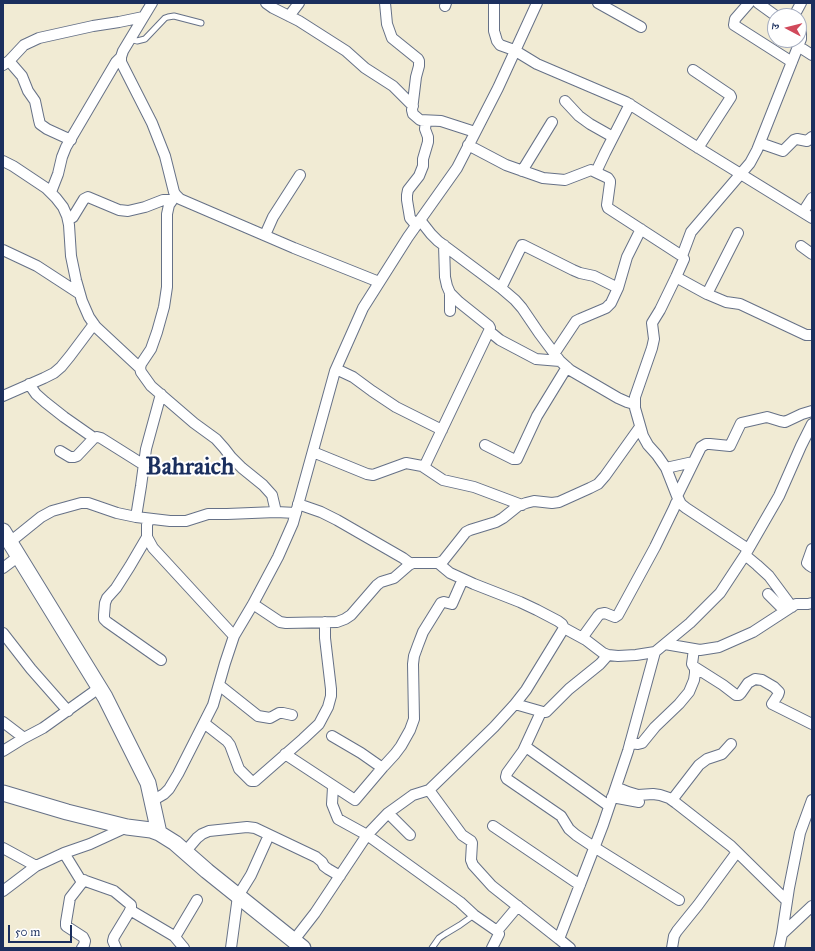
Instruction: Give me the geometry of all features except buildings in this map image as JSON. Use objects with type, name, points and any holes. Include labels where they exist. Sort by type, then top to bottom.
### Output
[{"type":"main road","points":[[6,536],[105,697],[148,783],[159,833]]},
{"type":"main road","points":[[3,793],[67,812],[127,827],[151,830],[159,833],[175,843],[207,871],[298,944]]},
{"type":"street","points":[[140,368],[151,349],[164,307],[167,287],[166,226],[174,202],[165,156],[152,123],[121,62],[121,57],[123,51],[152,3]]},
{"type":"street","points":[[266,3],[299,21],[352,55],[365,68],[393,86],[413,106]]},
{"type":"street","points":[[289,16],[299,3]]},
{"type":"street","points":[[385,3],[387,24],[392,38],[418,58],[419,61],[412,110],[413,114],[420,120],[441,122],[475,132]]},
{"type":"street","points":[[494,3],[494,32],[497,41],[503,47],[514,50],[537,64],[630,104],[698,148],[808,215],[812,198]]},
{"type":"street","points":[[152,801],[164,794],[169,789],[204,723],[213,705],[234,636],[278,557],[293,523],[336,369],[364,308],[408,237],[457,168],[498,88],[514,50],[537,3]]},
{"type":"street","points":[[598,3],[641,27]]},
{"type":"street","points":[[749,3],[735,19],[734,25],[792,62]]},
{"type":"street","points":[[758,3],[767,10]]},
{"type":"street","points":[[71,140],[47,129],[40,124],[35,101],[28,91],[22,76],[6,63],[24,45],[39,38],[92,26],[143,17]]},
{"type":"street","points":[[789,609],[769,576],[757,565],[747,552],[681,504],[666,468],[643,436],[634,404],[654,339],[652,323],[660,310],[684,260],[682,256],[691,232],[750,162],[757,150],[797,48]]},
{"type":"street","points":[[801,48],[812,55]]},
{"type":"street","points":[[51,192],[66,147],[116,62],[121,57]]},
{"type":"street","points":[[694,70],[731,97],[698,148]]},
{"type":"street","points":[[565,101],[579,116],[613,137]]},
{"type":"street","points":[[596,172],[630,104]]},
{"type":"street","points":[[426,121],[428,142],[423,159],[423,166],[419,176],[408,190],[407,200],[410,218],[418,222],[444,246],[515,300],[560,361],[618,398],[634,404]]},
{"type":"street","points":[[522,171],[552,122]]},
{"type":"street","points":[[760,143],[783,151],[794,140],[797,139],[807,141],[812,137]]},
{"type":"street","points":[[468,145],[506,165],[543,178],[565,180],[590,170],[608,178],[610,180],[607,205],[608,208],[682,256]]},
{"type":"street","points":[[3,161],[13,166],[51,192],[64,208],[68,220],[71,256],[80,294],[96,328],[140,368],[145,379],[151,386],[194,423],[216,439],[242,468],[263,485],[272,495],[275,507]]},
{"type":"street","points":[[265,235],[273,217],[300,175]]},
{"type":"street","points":[[68,220],[73,217],[84,199],[88,197],[119,210],[128,211],[145,207],[162,200],[174,202],[180,199],[379,282]]},
{"type":"street","points":[[485,445],[513,459],[517,459],[537,416],[576,321],[606,308],[611,303],[618,288],[627,257],[641,229]]},
{"type":"street","points":[[707,294],[738,233]]},
{"type":"street","points":[[500,288],[523,245],[573,270],[594,276],[618,288]]},
{"type":"street","points":[[444,246],[447,286],[450,293],[459,302],[489,326],[489,330],[500,340],[536,359],[560,361]]},
{"type":"street","points":[[801,246],[812,254]]},
{"type":"street","points":[[3,250],[37,266],[80,294]]},
{"type":"street","points":[[676,277],[707,294],[726,302],[740,304],[806,335],[812,335]]},
{"type":"street","points":[[450,293],[450,311]]},
{"type":"street","points":[[3,396],[54,373],[70,356],[94,324]]},
{"type":"street","points":[[422,466],[426,463],[489,330]]},
{"type":"street","points":[[336,369],[353,377],[396,407],[442,430]]},
{"type":"street","points":[[29,384],[36,394],[64,417],[94,438],[101,438],[144,465]]},
{"type":"street","points":[[136,517],[146,449],[161,394]]},
{"type":"street","points":[[582,638],[600,614],[605,613],[614,617],[618,615],[655,547],[674,508],[700,447],[706,444],[730,446],[741,423],[767,417],[785,422],[812,411]]},
{"type":"street","points":[[438,563],[450,573],[520,602],[558,621],[564,628],[582,638],[603,653],[618,656],[655,652],[690,623],[720,593],[747,552],[779,496],[812,424]]},
{"type":"street","points":[[253,604],[280,622],[286,623],[337,622],[345,619],[376,585],[394,578],[411,564],[417,562],[438,563],[443,561],[466,532],[474,528],[496,522],[518,506],[534,501],[552,503],[558,502],[598,484],[640,427]]},
{"type":"street","points":[[60,452],[70,457],[77,456],[94,438]]},
{"type":"street","points":[[313,452],[367,474],[373,475],[406,463],[422,466],[443,480],[474,487],[522,505]]},
{"type":"street","points":[[666,468],[693,462]]},
{"type":"street","points":[[6,536],[52,511],[81,503],[88,503],[117,513],[136,517],[170,521],[186,521],[208,514],[227,514],[275,507],[297,508],[321,512],[411,564]]},
{"type":"street","points":[[149,519],[147,525],[147,537],[153,548],[234,636]]},
{"type":"street","points":[[147,537],[116,588],[107,598],[105,603],[104,619],[161,660]]},
{"type":"street","points":[[812,549],[807,563],[812,567]]},
{"type":"street","points":[[3,568],[18,556]]},
{"type":"street","points":[[285,754],[355,800],[401,746],[412,724],[414,713],[414,656],[423,632],[441,603],[452,603],[463,579]]},
{"type":"street","points":[[768,594],[789,609]]},
{"type":"street","points":[[665,644],[700,650],[719,647],[753,632],[796,604],[811,605]]},
{"type":"street","points":[[204,723],[227,741],[240,769],[250,781],[255,781],[304,739],[319,724],[328,707],[331,696],[325,638],[325,622]]},
{"type":"street","points":[[298,944],[315,913],[368,835],[388,813],[413,795],[428,790],[494,727],[526,690],[564,628]]},
{"type":"street","points":[[3,633],[31,669],[68,711]]},
{"type":"street","points":[[630,743],[642,743],[655,727],[679,704],[688,692],[694,680],[695,674],[695,669],[692,662],[694,649]]},
{"type":"street","points":[[559,939],[616,787],[630,743],[655,652]]},
{"type":"street","points":[[515,704],[541,712],[546,712],[569,689],[600,664],[608,655]]},
{"type":"street","points":[[693,666],[736,695],[739,695],[748,683],[755,679],[762,680],[774,687],[779,692],[772,703],[774,705],[812,724]]},
{"type":"street","points":[[219,685],[258,716],[270,718],[279,713],[292,715]]},
{"type":"street","points":[[3,751],[44,728],[99,688]]},
{"type":"street","points":[[541,712],[526,747],[507,773],[507,779],[561,816],[572,832],[594,848],[679,900]]},
{"type":"street","points":[[3,722],[24,738]]},
{"type":"street","points":[[332,736],[383,767]]},
{"type":"street","points":[[672,800],[699,765],[707,759],[722,754],[731,744]]},
{"type":"street","points":[[526,747],[611,801],[639,802]]},
{"type":"street","points":[[333,786],[332,804],[338,819],[368,835],[497,931],[499,934],[492,948]]},
{"type":"street","points":[[616,787],[638,795],[660,795],[672,800],[737,852],[787,901]]},
{"type":"street","points":[[428,790],[462,835],[471,841],[471,860],[473,865],[492,886],[570,948]]},
{"type":"street","points":[[780,948],[787,901],[800,834],[812,800]]},
{"type":"street","points":[[388,813],[410,835]]},
{"type":"street","points":[[492,826],[580,885]]},
{"type":"street","points":[[3,891],[36,866],[127,827]]},
{"type":"street","points":[[186,852],[197,838],[209,831],[247,827],[255,828],[316,857],[324,866],[340,876]]},
{"type":"street","points":[[231,948],[238,896],[251,875],[269,835]]},
{"type":"street","points":[[3,848],[36,866]]},
{"type":"street","points":[[672,948],[674,936],[677,931],[737,852]]},
{"type":"street","points":[[64,853],[78,877],[114,891],[130,903],[130,910],[114,937],[113,941],[116,948]]},
{"type":"street","points":[[82,948],[85,941],[83,937],[66,926],[66,922],[70,898],[84,880]]},
{"type":"street","points":[[175,937],[197,900]]},
{"type":"street","points":[[497,931],[518,906]]},
{"type":"street","points":[[782,934],[812,906]]},
{"type":"street","points":[[130,910],[175,937],[184,948]]},
{"type":"lane","points":[[130,39],[137,41],[145,39],[165,18],[168,17],[174,16],[201,22]]},
{"type":"lane","points":[[432,948],[439,938],[474,915]]},
{"type":"district","name":"Bahraich","points":[[190,468]]}]
